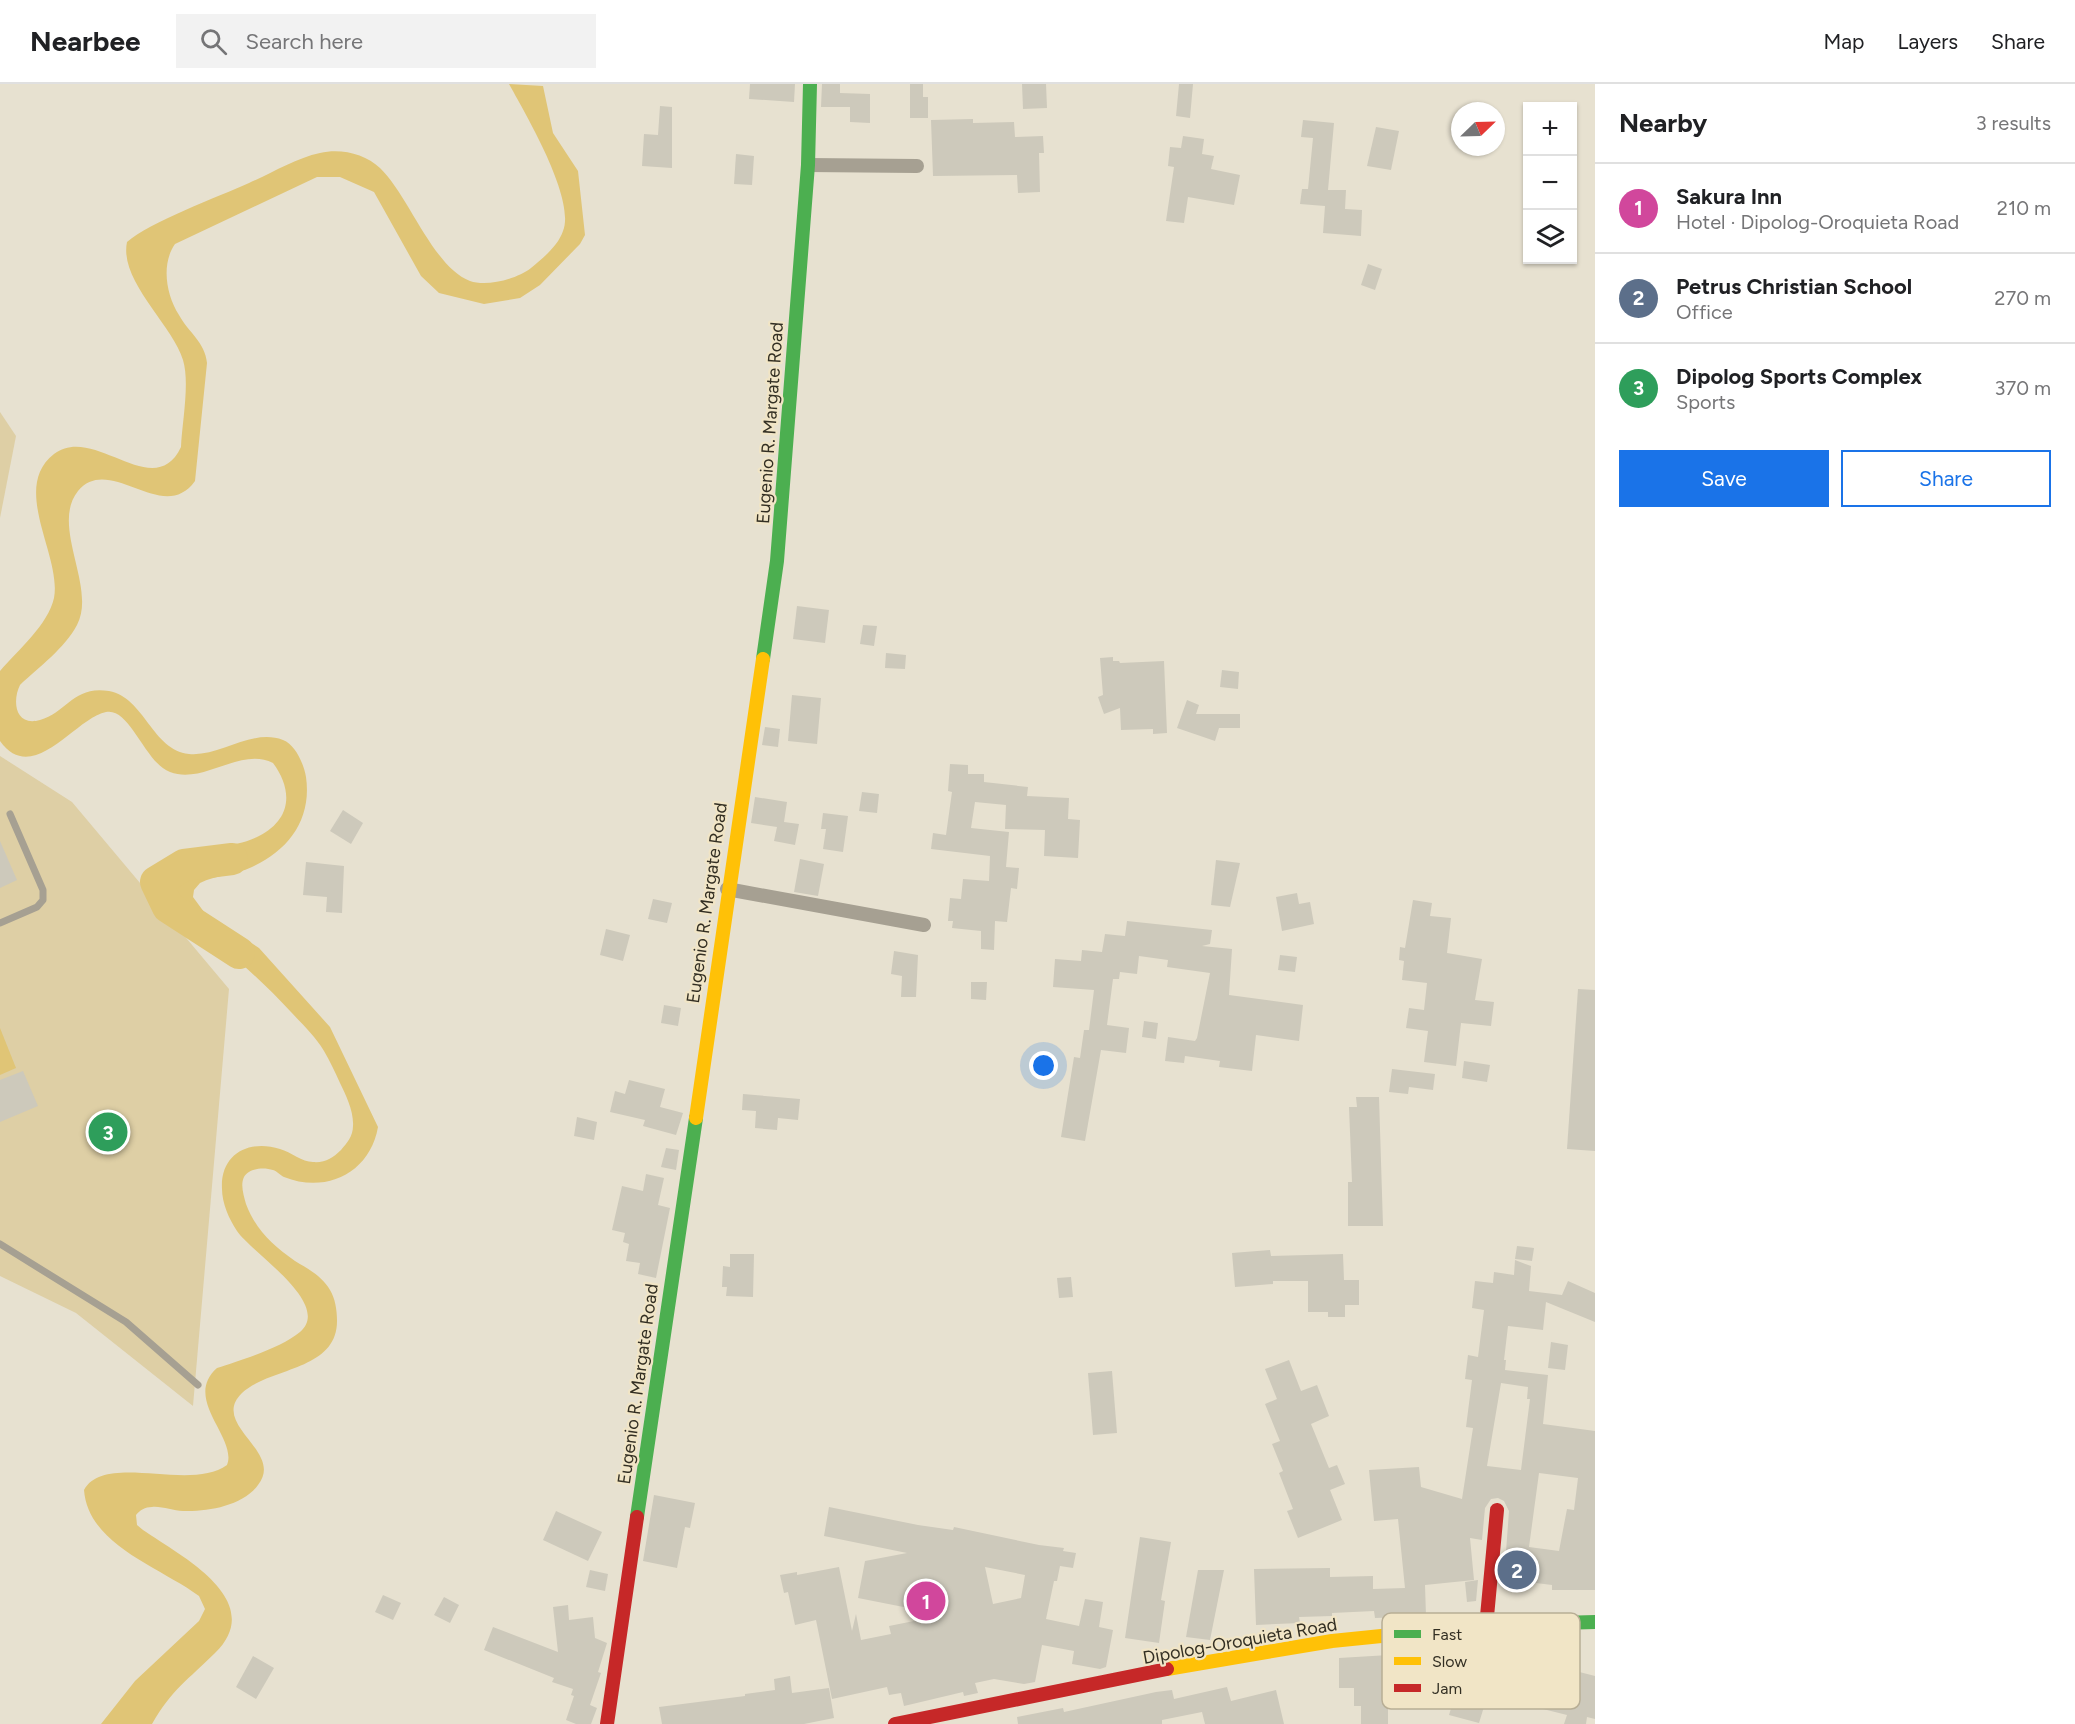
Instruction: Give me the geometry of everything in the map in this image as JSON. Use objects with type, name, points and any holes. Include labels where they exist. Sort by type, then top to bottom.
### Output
[{"type":"street","name":"Eugenio R. Margate Road","points":[[608,1724],[727,890],[777,561],[808,165],[810,84]]},
{"type":"street","points":[[808,165],[916,166]]},
{"type":"street","points":[[727,890],[924,925]]},
{"type":"street","points":[[1487,1613],[1497,1510]]},
{"type":"street","name":"Dipolog-Oroquieta Road","points":[[1580,1623],[1595,1622]]},
{"type":"street","name":"Dipolog-Oroquieta Road","points":[[895,1724],[1249,1655],[1382,1636]]},
{"type":"lane","points":[[0,923],[37,907],[43,900],[43,890],[10,814]]},
{"type":"lane","points":[[0,1244],[126,1322],[198,1385]]},
{"type":"shaded area","points":[[509,84],[543,86],[553,133],[578,171],[585,235],[580,244],[540,285],[520,298],[484,304],[439,293],[421,276],[374,192],[340,177],[317,177],[175,244],[168,261],[168,289],[179,315],[200,343],[207,363],[195,481],[182,493],[168,496],[152,494],[105,480],[91,482],[78,491],[71,505],[69,521],[82,593],[82,610],[77,625],[66,642],[20,685],[16,698],[16,705],[21,716],[25,720],[32,721],[49,716],[79,695],[97,690],[109,691],[131,703],[166,743],[176,750],[189,754],[201,754],[248,740],[271,737],[283,740],[292,746],[303,767],[307,792],[301,819],[295,831],[277,852],[265,860],[246,870],[200,883],[194,890],[193,897],[204,912],[259,948],[330,1027],[378,1127],[366,1157],[344,1176],[330,1181],[300,1182],[274,1171],[257,1169],[244,1177],[242,1187],[246,1204],[260,1229],[279,1249],[319,1277],[330,1290],[337,1312],[334,1337],[327,1349],[315,1359],[254,1384],[242,1393],[234,1405],[234,1416],[262,1461],[264,1473],[258,1485],[251,1492],[234,1503],[213,1509],[183,1511],[149,1507],[136,1515],[137,1525],[196,1566],[213,1581],[225,1597],[232,1615],[229,1634],[215,1653],[174,1693],[152,1724],[101,1724],[135,1681],[199,1621],[205,1609],[199,1596],[128,1553],[112,1540],[98,1526],[88,1509],[84,1490],[95,1479],[110,1474],[192,1475],[211,1472],[227,1465],[228,1454],[225,1443],[213,1418],[205,1392],[208,1380],[217,1368],[260,1353],[292,1338],[300,1332],[307,1321],[306,1308],[299,1294],[245,1241],[231,1221],[222,1194],[226,1167],[231,1158],[239,1152],[258,1146],[280,1149],[309,1162],[325,1161],[338,1153],[347,1142],[353,1130],[353,1121],[345,1093],[317,1040],[264,984],[179,906],[173,889],[180,874],[197,858],[215,849],[259,836],[278,821],[286,803],[286,793],[284,783],[273,763],[261,759],[248,759],[196,774],[183,775],[170,772],[161,767],[153,758],[123,718],[115,713],[106,712],[94,717],[40,754],[26,757],[13,753],[0,741],[0,671],[46,618],[54,598],[51,563],[40,523],[37,485],[42,468],[54,454],[70,447],[87,448],[139,466],[155,468],[169,462],[181,447],[186,391],[183,360],[177,346],[138,287],[127,257],[127,242],[151,226],[293,162],[311,155],[336,151],[352,153],[374,163],[391,180],[444,261],[470,281],[485,283],[502,281],[518,276],[536,264],[558,242],[563,231],[565,217],[556,178],[547,156]]},
{"type":"shaded area","points":[[0,412],[16,436],[0,518]]},
{"type":"shaded area","points":[[0,756],[72,802],[229,989],[193,1406],[76,1313],[0,1276]]},
{"type":"shaded area","points":[[0,1028],[16,1068],[0,1075]]},
{"type":"building","points":[[750,84],[795,84],[794,102],[749,99]]},
{"type":"building","points":[[822,84],[840,84],[840,93],[870,94],[870,123],[850,122],[850,107],[821,107]]},
{"type":"building","points":[[910,84],[923,84],[923,97],[928,97],[928,118],[910,118]]},
{"type":"building","points":[[1022,84],[1046,84],[1047,108],[1023,109]]},
{"type":"building","points":[[1179,84],[1193,84],[1190,118],[1176,116]]},
{"type":"building","points":[[660,106],[672,107],[672,168],[642,166],[644,134],[658,135]]},
{"type":"building","points":[[973,119],[973,123],[1014,122],[1015,137],[1043,136],[1044,153],[1039,153],[1040,192],[1018,193],[1017,175],[933,176],[931,120]]},
{"type":"building","points":[[1303,120],[1334,123],[1328,190],[1346,190],[1345,209],[1362,210],[1361,236],[1323,233],[1325,206],[1300,204],[1302,189],[1308,189],[1313,138],[1301,137]]},
{"type":"building","points":[[1376,127],[1399,131],[1391,170],[1367,166]]},
{"type":"building","points":[[1183,136],[1204,139],[1202,154],[1214,156],[1211,169],[1240,175],[1234,205],[1188,197],[1184,223],[1166,221],[1174,167],[1168,166],[1170,147],[1181,148]]},
{"type":"building","points":[[736,154],[754,156],[752,185],[734,184]]},
{"type":"building","points":[[1368,264],[1382,269],[1375,290],[1361,285]]},
{"type":"building","points":[[797,606],[829,610],[825,643],[793,639]]},
{"type":"building","points":[[863,625],[877,626],[874,646],[860,644]]},
{"type":"building","points":[[886,653],[906,655],[905,669],[885,668]]},
{"type":"building","points":[[1113,657],[1113,661],[1120,663],[1164,661],[1167,733],[1153,734],[1153,729],[1121,730],[1120,708],[1104,714],[1098,697],[1103,695],[1100,658]]},
{"type":"building","points":[[1222,670],[1239,672],[1238,689],[1220,687]]},
{"type":"building","points":[[792,695],[821,698],[817,744],[788,741]]},
{"type":"building","points":[[1187,700],[1199,705],[1196,714],[1240,714],[1240,728],[1219,728],[1215,741],[1177,728]]},
{"type":"building","points":[[765,727],[780,729],[778,747],[762,745]]},
{"type":"building","points":[[950,764],[968,765],[968,774],[984,774],[984,782],[1028,787],[1027,796],[1069,798],[1068,819],[1080,820],[1078,858],[1044,856],[1045,830],[1005,829],[1006,805],[975,802],[971,828],[1009,832],[1006,867],[1019,868],[1017,889],[1011,888],[1007,922],[995,921],[994,950],[981,949],[981,931],[952,928],[953,921],[948,921],[950,898],[961,899],[963,879],[989,881],[990,856],[931,849],[933,833],[946,835],[952,792],[948,791]]},
{"type":"building","points":[[862,792],[879,794],[877,813],[859,811]]},
{"type":"building","points":[[755,797],[787,802],[784,822],[799,824],[795,845],[774,841],[777,827],[751,823]]},
{"type":"building","points":[[343,810],[363,823],[351,844],[330,831]]},
{"type":"building","points":[[823,813],[848,816],[843,852],[823,849],[826,829],[821,829]]},
{"type":"building","points":[[0,841],[17,880],[0,888]]},
{"type":"building","points":[[800,859],[824,864],[818,896],[794,892]]},
{"type":"building","points":[[1216,860],[1240,863],[1230,907],[1211,905]]},
{"type":"building","points":[[306,862],[344,866],[342,913],[326,912],[327,897],[303,895]]},
{"type":"building","points":[[1297,893],[1299,904],[1310,902],[1314,924],[1282,931],[1276,897]]},
{"type":"building","points":[[653,899],[672,903],[667,923],[648,919]]},
{"type":"building","points":[[1413,900],[1432,903],[1430,916],[1451,918],[1447,953],[1482,959],[1475,1000],[1494,1002],[1491,1026],[1461,1023],[1456,1066],[1424,1062],[1428,1031],[1406,1028],[1409,1008],[1424,1010],[1427,983],[1402,980],[1404,961],[1399,960],[1400,947],[1405,948]]},
{"type":"building","points":[[1127,921],[1212,930],[1210,944],[1202,946],[1232,949],[1229,995],[1303,1005],[1299,1041],[1256,1035],[1252,1071],[1219,1067],[1220,1061],[1185,1056],[1184,1063],[1165,1061],[1168,1037],[1195,1041],[1197,1038],[1210,973],[1167,967],[1168,960],[1139,956],[1137,974],[1120,972],[1119,979],[1113,979],[1107,1025],[1129,1028],[1126,1053],[1101,1050],[1085,1141],[1061,1137],[1074,1057],[1080,1058],[1084,1030],[1089,1030],[1094,990],[1053,987],[1055,959],[1081,961],[1082,950],[1102,952],[1105,934],[1125,936]]},
{"type":"building","points":[[606,929],[630,935],[623,961],[600,955]]},
{"type":"building","points":[[894,951],[918,955],[916,997],[901,997],[902,976],[891,974]]},
{"type":"building","points":[[1280,955],[1297,957],[1295,972],[1278,970]]},
{"type":"building","points":[[971,982],[987,982],[986,1000],[971,999]]},
{"type":"building","points":[[1578,989],[1595,990],[1595,1151],[1567,1149]]},
{"type":"building","points":[[664,1005],[681,1008],[678,1026],[661,1023]]},
{"type":"building","points":[[1144,1021],[1158,1023],[1156,1039],[1142,1037]]},
{"type":"building","points":[[1464,1061],[1490,1065],[1487,1082],[1462,1078]]},
{"type":"building","points":[[1392,1069],[1435,1074],[1433,1090],[1409,1087],[1408,1094],[1389,1092]]},
{"type":"building","points":[[23,1071],[38,1106],[0,1122],[0,1080]]},
{"type":"building","points":[[629,1080],[665,1089],[660,1107],[683,1113],[676,1135],[643,1126],[645,1120],[610,1112],[615,1091],[625,1094]]},
{"type":"building","points":[[743,1094],[800,1099],[798,1120],[778,1118],[777,1130],[755,1128],[756,1111],[742,1110]]},
{"type":"building","points":[[1356,1097],[1379,1097],[1383,1226],[1348,1226],[1348,1182],[1352,1182],[1349,1107],[1357,1107]]},
{"type":"building","points":[[577,1117],[597,1122],[594,1140],[574,1136]]},
{"type":"building","points":[[666,1148],[679,1150],[676,1170],[661,1167]]},
{"type":"building","points":[[646,1174],[664,1178],[658,1205],[670,1208],[656,1278],[638,1274],[640,1263],[626,1261],[629,1244],[623,1242],[625,1233],[612,1230],[622,1186],[643,1191]]},
{"type":"building","points":[[1517,1246],[1534,1248],[1532,1261],[1515,1259]]},
{"type":"building","points":[[1270,1250],[1271,1256],[1343,1254],[1344,1280],[1359,1280],[1359,1305],[1345,1305],[1345,1317],[1328,1317],[1328,1312],[1308,1312],[1308,1281],[1273,1281],[1273,1284],[1235,1287],[1232,1253]]},
{"type":"building","points":[[730,1254],[754,1254],[753,1297],[726,1296],[727,1287],[722,1287],[723,1266],[730,1267]]},
{"type":"building","points":[[1515,1260],[1531,1266],[1529,1291],[1562,1295],[1568,1281],[1595,1293],[1595,1322],[1546,1302],[1543,1330],[1508,1326],[1504,1360],[1506,1360],[1505,1370],[1548,1375],[1543,1424],[1595,1431],[1595,1590],[1552,1590],[1552,1585],[1504,1579],[1509,1511],[1504,1501],[1498,1498],[1491,1499],[1485,1508],[1482,1540],[1470,1538],[1474,1580],[1425,1585],[1426,1613],[1382,1613],[1382,1618],[1375,1618],[1374,1611],[1332,1613],[1332,1616],[1299,1617],[1300,1623],[1256,1625],[1254,1569],[1330,1568],[1330,1577],[1373,1576],[1373,1589],[1405,1588],[1398,1519],[1374,1521],[1369,1470],[1419,1467],[1421,1487],[1462,1499],[1473,1428],[1466,1427],[1472,1380],[1465,1379],[1468,1355],[1478,1357],[1484,1310],[1472,1308],[1475,1281],[1493,1283],[1494,1272],[1514,1275]],"holes":[[[1501,1383],[1528,1387],[1527,1399],[1530,1399],[1521,1470],[1487,1466]],[[1539,1473],[1578,1478],[1574,1510],[1567,1509],[1559,1551],[1529,1547]]]},
{"type":"building","points":[[1071,1277],[1073,1297],[1059,1298],[1057,1278]]},
{"type":"building","points":[[1551,1342],[1568,1345],[1565,1370],[1548,1368]]},
{"type":"building","points":[[1289,1360],[1301,1391],[1317,1385],[1329,1416],[1311,1424],[1329,1468],[1337,1465],[1345,1484],[1330,1490],[1342,1520],[1298,1538],[1287,1511],[1293,1509],[1279,1473],[1283,1471],[1272,1444],[1280,1441],[1265,1404],[1277,1399],[1265,1369]]},
{"type":"building","points":[[1112,1371],[1117,1433],[1093,1435],[1088,1373]]},
{"type":"building","points":[[654,1495],[695,1503],[690,1528],[685,1527],[677,1568],[643,1561]]},
{"type":"building","points":[[829,1507],[918,1525],[953,1530],[954,1527],[1064,1548],[1063,1551],[1076,1553],[1073,1568],[1060,1566],[1057,1581],[1054,1581],[1046,1619],[1079,1626],[1085,1599],[1103,1602],[1099,1627],[1113,1630],[1106,1667],[1100,1669],[1072,1664],[1074,1651],[1042,1645],[1035,1682],[1024,1684],[994,1679],[975,1683],[978,1693],[964,1696],[963,1692],[904,1706],[901,1693],[889,1695],[887,1687],[832,1699],[816,1620],[795,1625],[788,1592],[784,1593],[780,1575],[797,1572],[797,1575],[839,1567],[852,1631],[856,1614],[861,1640],[891,1634],[889,1626],[944,1615],[858,1598],[865,1561],[907,1553],[824,1536]],"holes":[[[985,1567],[1025,1575],[1021,1598],[993,1604]]]},
{"type":"building","points":[[556,1511],[602,1532],[588,1561],[543,1540]]},
{"type":"building","points":[[1140,1537],[1171,1542],[1161,1600],[1165,1601],[1159,1643],[1125,1638]]},
{"type":"building","points":[[590,1570],[608,1574],[605,1591],[586,1587]]},
{"type":"building","points":[[1198,1570],[1224,1570],[1210,1640],[1186,1637]]},
{"type":"building","points":[[1478,1580],[1476,1601],[1467,1602],[1465,1582]]},
{"type":"building","points":[[383,1595],[401,1603],[393,1620],[375,1612]]},
{"type":"building","points":[[444,1597],[459,1605],[450,1623],[434,1615]]},
{"type":"building","points":[[568,1605],[569,1620],[593,1617],[595,1638],[607,1643],[598,1672],[601,1673],[590,1705],[597,1708],[591,1724],[576,1724],[566,1720],[574,1696],[571,1695],[573,1689],[552,1682],[554,1678],[484,1650],[493,1627],[558,1652],[553,1607]]},
{"type":"building","points":[[1382,1655],[1382,1709],[1388,1709],[1388,1724],[1361,1724],[1361,1706],[1354,1706],[1354,1688],[1339,1688],[1339,1658]]},
{"type":"building","points":[[253,1656],[274,1668],[256,1699],[236,1687]]},
{"type":"building","points":[[1580,1672],[1595,1676],[1595,1719],[1587,1717],[1586,1724],[1564,1724],[1567,1715],[1543,1709],[1580,1709]]},
{"type":"building","points":[[790,1676],[792,1693],[829,1688],[834,1718],[804,1724],[662,1724],[659,1707],[775,1690],[774,1679]]},
{"type":"building","points":[[1227,1687],[1231,1701],[1276,1690],[1284,1724],[1205,1724],[1202,1712],[1162,1720],[1162,1724],[1018,1724],[1017,1717],[1063,1708],[1064,1712],[1172,1690],[1174,1699]]},
{"type":"building","points":[[1451,1709],[1483,1709],[1479,1723],[1449,1715]]},
{"type":"waterway","points":[[232,859],[184,865],[156,882],[168,907],[239,953]]},
{"type":"traffic: fast","points":[[763,659],[777,561],[808,165],[810,84]]},
{"type":"traffic: fast","points":[[637,1517],[696,1118]]},
{"type":"traffic: fast","points":[[1580,1622],[1595,1622]]},
{"type":"traffic: slow","points":[[696,1118],[763,659]]},
{"type":"traffic: slow","points":[[1167,1669],[1332,1641],[1382,1636]]},
{"type":"traffic: jam","points":[[1487,1613],[1497,1510]]},
{"type":"traffic: jam","points":[[607,1724],[637,1517]]},
{"type":"traffic: jam","points":[[895,1724],[1167,1669]]},
{"type":"place","name":"Dipolog Sports Complex","points":[[108,1132]]},
{"type":"place","name":"Petrus Christian School","points":[[1517,1570]]},
{"type":"place","name":"Sakura Inn","points":[[926,1601]]}]
